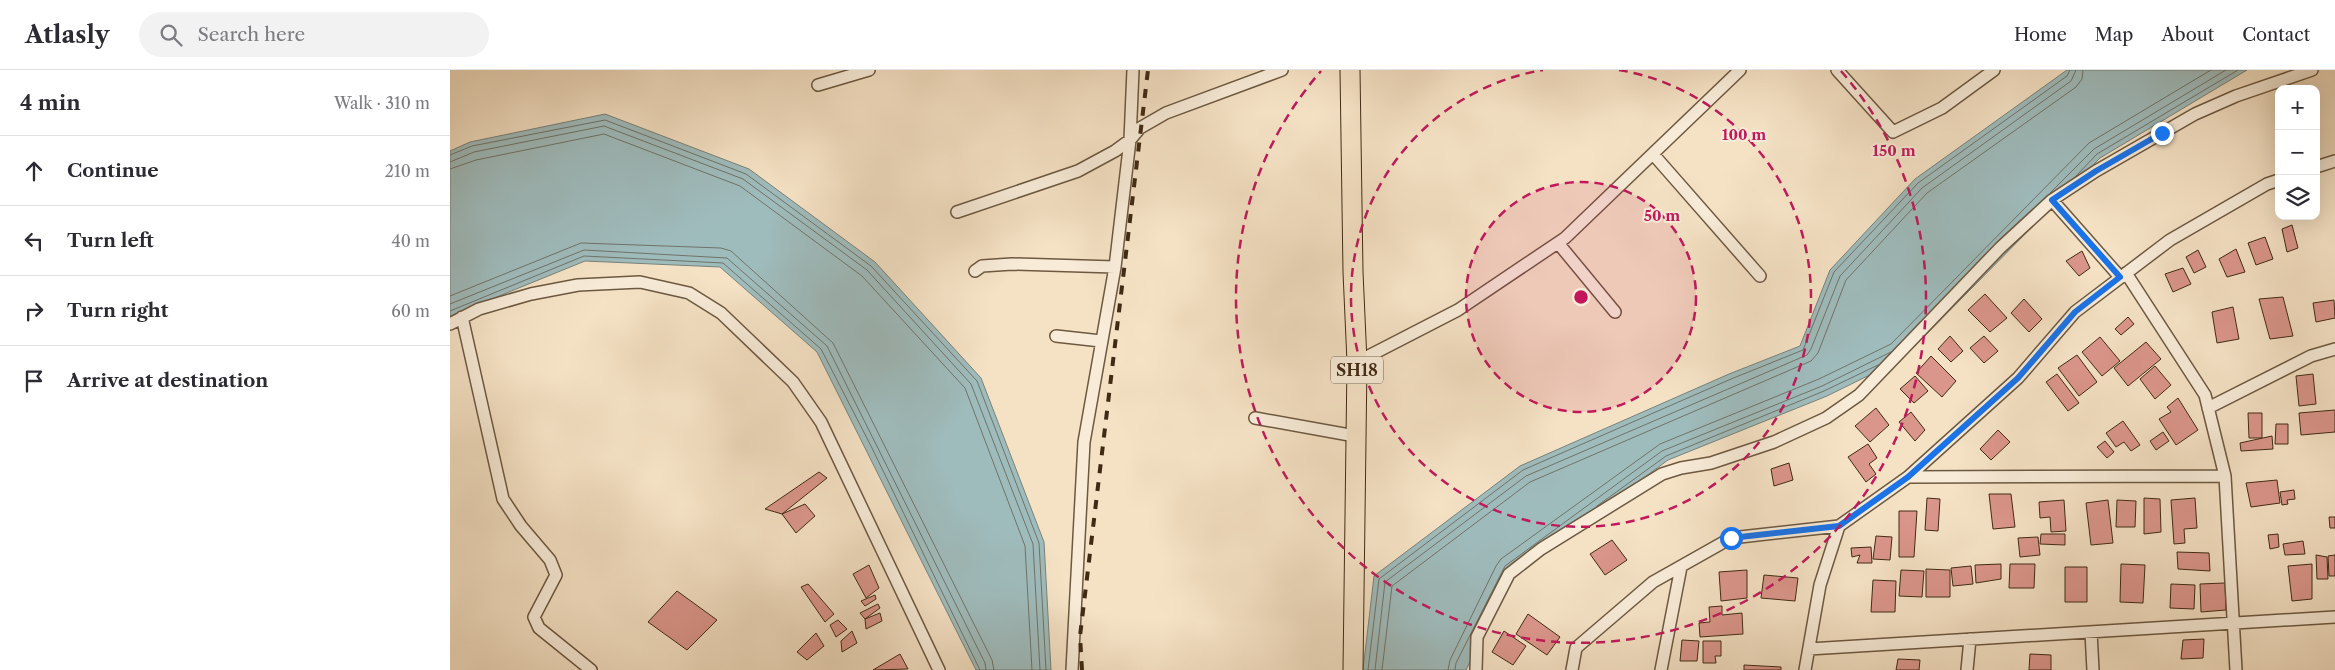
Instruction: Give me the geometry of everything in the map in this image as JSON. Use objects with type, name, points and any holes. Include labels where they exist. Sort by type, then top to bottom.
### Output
[{"type":"main road","name":"SH18","points":[[1350,70],[1352,272],[1357,362],[1353,670]]},
{"type":"street","points":[[818,85],[869,70]]},
{"type":"street","points":[[1072,670],[1084,442],[1115,267],[1130,140],[1133,70]]},
{"type":"street","points":[[957,212],[1078,171],[1115,152],[1130,140],[1140,128],[1166,113],[1282,70]]},
{"type":"street","points":[[1357,362],[1458,310],[1558,243],[1740,70]]},
{"type":"street","points":[[1837,70],[1893,132],[1942,108],[1994,70]]},
{"type":"street","points":[[1476,670],[1477,637],[1509,574],[1522,563],[1662,474],[1711,463],[1774,442],[1826,418],[1859,395],[2000,248],[2052,200],[2096,171],[2196,114],[2236,96],[2312,70]]},
{"type":"street","points":[[1653,154],[1760,276]]},
{"type":"street","points":[[2320,166],[2335,161]]},
{"type":"street","points":[[1572,670],[1576,648],[1653,582],[1731,538],[1839,526],[1908,477],[2018,378],[2075,312],[2170,240],[2267,184],[2275,181]]},
{"type":"street","points":[[2052,200],[2123,275],[2205,395],[2225,476],[2235,623],[2236,670]]},
{"type":"street","points":[[1558,243],[1615,312]]},
{"type":"street","points":[[975,271],[982,266],[1012,264],[1115,267]]},
{"type":"street","points":[[450,324],[479,309],[532,294],[578,285],[640,282],[689,293],[721,313],[793,382],[821,422],[939,670]]},
{"type":"street","points":[[462,317],[503,499],[521,526],[550,560],[556,575],[534,617],[539,628],[591,670]]},
{"type":"street","points":[[1056,336],[1101,341]]},
{"type":"street","points":[[2208,408],[2311,356],[2335,350]]},
{"type":"street","points":[[1255,418],[1355,436]]},
{"type":"street","points":[[1908,477],[2225,476]]},
{"type":"street","points":[[1805,670],[1820,585],[1839,526]]},
{"type":"street","points":[[1661,670],[1681,567]]},
{"type":"street","points":[[1809,649],[2335,617]]},
{"type":"street","points":[[2091,632],[2093,670]]},
{"type":"street","points":[[1967,670],[1970,638]]},
{"type":"water","points":[[2067,70],[2247,70],[2100,158],[1902,359],[1827,396],[1668,460],[1513,574],[1466,670],[1363,670],[1374,576],[1520,466],[1729,374],[1800,346],[1830,270],[1915,179]]},
{"type":"water","points":[[605,114],[749,169],[875,262],[981,378],[1044,542],[1051,670],[976,670],[817,352],[720,267],[585,261],[450,316],[450,151],[470,142]]},
{"type":"building","points":[[2292,225],[2298,248],[2287,252],[2282,229]]},
{"type":"building","points":[[2265,237],[2273,259],[2256,265],[2248,243]]},
{"type":"building","points":[[2236,249],[2245,272],[2227,277],[2219,259]]},
{"type":"building","points":[[2198,250],[2206,267],[2194,273],[2186,257]]},
{"type":"building","points":[[2082,251],[2090,268],[2079,276],[2066,261]]},
{"type":"building","points":[[2183,268],[2191,284],[2173,292],[2165,274]]},
{"type":"building","points":[[1985,294],[2007,318],[1990,332],[1968,310]]},
{"type":"building","points":[[2283,297],[2293,336],[2270,339],[2259,299]]},
{"type":"building","points":[[2024,299],[2042,319],[2029,332],[2011,313]]},
{"type":"building","points":[[2334,300],[2335,318],[2316,322],[2313,303]]},
{"type":"building","points":[[2233,307],[2239,339],[2217,343],[2212,312]]},
{"type":"building","points":[[2128,317],[2134,324],[2121,335],[2115,329]]},
{"type":"building","points":[[1950,336],[1963,351],[1951,362],[1938,349]]},
{"type":"building","points":[[1984,336],[1998,351],[1984,363],[1970,348]]},
{"type":"building","points":[[2100,337],[2120,361],[2102,376],[2082,352]]},
{"type":"building","points":[[2146,342],[2161,359],[2128,386],[2114,368]]},
{"type":"building","points":[[2077,355],[2097,382],[2079,396],[2058,368]]},
{"type":"building","points":[[1931,356],[1956,381],[1942,397],[1916,373]]},
{"type":"building","points":[[2155,366],[2171,385],[2155,399],[2140,379]]},
{"type":"building","points":[[2057,374],[2079,403],[2068,411],[2046,382]]},
{"type":"building","points":[[2313,374],[2316,404],[2299,406],[2296,376]]},
{"type":"building","points":[[1915,376],[1928,391],[1914,403],[1900,389]]},
{"type":"building","points":[[2178,398],[2198,430],[2176,445],[2159,419],[2171,412],[2167,407]]},
{"type":"building","points":[[1876,408],[1889,425],[1870,442],[1855,426]]},
{"type":"building","points":[[2335,410],[2335,432],[2301,435],[2299,413]]},
{"type":"building","points":[[1911,412],[1925,430],[1915,441],[1899,422]]},
{"type":"building","points":[[2248,413],[2262,413],[2262,438],[2249,438]]},
{"type":"building","points":[[2123,421],[2140,445],[2131,451],[2124,442],[2116,447],[2106,433]]},
{"type":"building","points":[[2276,424],[2288,424],[2288,444],[2275,444]]},
{"type":"building","points":[[1998,430],[2010,442],[1991,460],[1980,449]]},
{"type":"building","points":[[2163,432],[2169,441],[2156,450],[2150,441]]},
{"type":"building","points":[[2272,436],[2273,449],[2241,451],[2240,443]]},
{"type":"building","points":[[2105,441],[2114,452],[2107,458],[2097,447]]},
{"type":"building","points":[[1868,444],[1877,458],[1869,464],[1876,474],[1866,482],[1848,457]]},
{"type":"building","points":[[1789,463],[1793,480],[1774,486],[1771,469]]},
{"type":"building","points":[[819,472],[827,478],[782,514],[765,509]]},
{"type":"building","points":[[2277,480],[2280,503],[2251,507],[2246,483]]},
{"type":"building","points":[[2294,490],[2295,499],[2287,500],[2288,504],[2282,505],[2280,492]]},
{"type":"building","points":[[1989,494],[2011,494],[2015,527],[1993,529]]},
{"type":"building","points":[[1927,498],[1940,499],[1938,531],[1925,530]]},
{"type":"building","points":[[2144,498],[2160,499],[2161,532],[2144,534]]},
{"type":"building","points":[[2195,498],[2197,528],[2184,529],[2185,543],[2174,544],[2171,500]]},
{"type":"building","points":[[2064,500],[2066,531],[2051,532],[2050,517],[2040,518],[2039,502]]},
{"type":"building","points":[[2108,500],[2113,543],[2091,545],[2086,503]]},
{"type":"building","points":[[2117,500],[2136,501],[2135,527],[2116,527]]},
{"type":"building","points":[[805,504],[815,516],[796,533],[782,514]]},
{"type":"building","points":[[1899,511],[1917,511],[1914,557],[1899,557]]},
{"type":"building","points":[[2329,517],[2335,517],[2335,528],[2330,528]]},
{"type":"building","points":[[2041,534],[2065,534],[2065,545],[2040,544]]},
{"type":"building","points":[[2278,534],[2279,547],[2270,549],[2268,535]]},
{"type":"building","points":[[1876,536],[1892,537],[1890,560],[1873,559]]},
{"type":"building","points":[[2038,537],[2040,555],[2020,557],[2018,538]]},
{"type":"building","points":[[1612,540],[1627,560],[1605,575],[1590,554]]},
{"type":"building","points":[[2303,541],[2305,554],[2285,555],[2283,544]]},
{"type":"building","points":[[1871,547],[1872,563],[1857,563],[1860,555],[1852,557],[1851,548]]},
{"type":"building","points":[[2177,552],[2209,553],[2210,571],[2178,569]]},
{"type":"building","points":[[2316,555],[2327,557],[2328,579],[2317,579]]},
{"type":"building","points":[[2335,555],[2335,576],[2329,576],[2328,556]]},
{"type":"building","points":[[2001,564],[2001,579],[1976,583],[1975,565]]},
{"type":"building","points":[[2010,564],[2035,564],[2034,588],[2009,588]]},
{"type":"building","points":[[2121,564],[2145,565],[2143,603],[2120,602]]},
{"type":"building","points":[[2312,564],[2312,599],[2292,601],[2288,566]]},
{"type":"building","points":[[869,565],[879,588],[866,598],[853,574]]},
{"type":"building","points":[[1971,566],[1973,584],[1953,586],[1951,568]]},
{"type":"building","points":[[2065,567],[2087,567],[2087,602],[2065,602]]},
{"type":"building","points":[[1926,569],[1950,570],[1950,597],[1926,597]]},
{"type":"building","points":[[1747,570],[1747,598],[1721,601],[1719,572]]},
{"type":"building","points":[[1901,570],[1924,571],[1922,597],[1899,596]]},
{"type":"building","points":[[1764,575],[1798,578],[1795,601],[1761,598]]},
{"type":"building","points":[[1873,580],[1896,581],[1895,612],[1871,612]]},
{"type":"building","points":[[2225,583],[2226,610],[2201,612],[2200,584]]},
{"type":"building","points":[[808,584],[834,614],[825,622],[801,587]]},
{"type":"building","points":[[2171,584],[2195,585],[2194,609],[2170,608]]},
{"type":"building","points":[[677,591],[717,620],[687,650],[648,622]]},
{"type":"building","points":[[875,595],[876,599],[865,606],[861,601]]},
{"type":"building","points":[[878,604],[880,608],[865,619],[860,613]]},
{"type":"building","points":[[1722,606],[1722,615],[1742,613],[1743,634],[1700,637],[1699,623],[1710,622],[1709,607]]},
{"type":"building","points":[[880,613],[882,621],[866,629],[865,619]]},
{"type":"building","points":[[1528,614],[1560,637],[1547,655],[1516,634]]},
{"type":"building","points":[[838,620],[847,629],[836,637],[830,625]]},
{"type":"building","points":[[852,631],[857,643],[842,652],[841,641]]},
{"type":"building","points":[[1504,631],[1526,646],[1513,665],[1492,652]]},
{"type":"building","points":[[816,633],[824,646],[807,660],[797,652]]},
{"type":"building","points":[[2204,639],[2203,658],[2181,659],[2183,640]]},
{"type":"building","points":[[1682,640],[1699,641],[1697,661],[1680,661]]},
{"type":"building","points":[[1703,641],[1721,641],[1721,656],[1715,656],[1716,663],[1703,663]]},
{"type":"building","points":[[900,654],[908,669],[873,670]]},
{"type":"building","points":[[2030,654],[2051,655],[2051,670],[2029,670]]},
{"type":"building","points":[[1898,659],[1920,660],[1919,670],[1896,670]]},
{"type":"building","points":[[1744,665],[1781,667],[1781,670],[1744,670]]},
{"type":"railway","points":[[1082,670],[1080,636],[1148,70]]},
{"type":"route","points":[[1731,538],[1839,526],[1908,477],[2018,378],[2075,312],[2120,277],[2052,200],[2096,171],[2162,133]]}]
